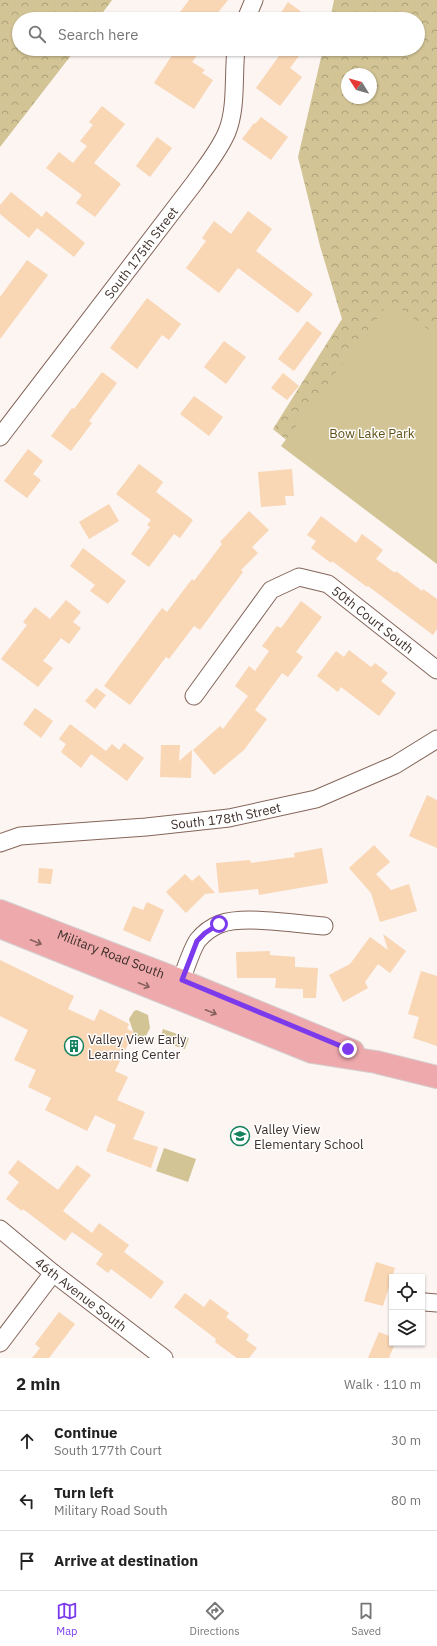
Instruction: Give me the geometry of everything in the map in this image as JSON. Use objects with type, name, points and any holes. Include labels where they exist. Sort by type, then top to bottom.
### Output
[{"type":"main road","name":"Military Road South","points":[[0,911],[178,989],[312,1052],[376,1062],[437,1077]]},
{"type":"main road","name":"Military Road South","points":[[0,927],[178,989]]},
{"type":"street","points":[[249,12],[254,0]]},
{"type":"street","name":"South 175th Street","points":[[0,437],[190,188],[218,149],[227,132],[234,100],[236,56]]},
{"type":"street","name":"50th Court South","points":[[194,696],[271,590],[299,576],[328,584],[437,670]]},
{"type":"street","name":"South 178th Street","points":[[0,843],[20,836],[146,827],[229,818],[316,799],[394,765],[437,739]]},
{"type":"street","points":[[178,989],[197,941],[205,933],[219,924],[248,920],[324,926]]},
{"type":"street","name":"46th Avenue South","points":[[0,1229],[53,1273],[164,1358]]},
{"type":"street","points":[[0,1343],[53,1273]]},
{"type":"green space","points":[[0,0],[112,0],[103,12],[12,12],[12,56],[71,56],[0,147]]},
{"type":"green space","points":[[334,0],[437,0],[437,564],[273,429],[342,319],[320,246],[298,157],[321,56],[425,56],[425,12],[331,12]]},
{"type":"green space","name":"Bow Lake Park","points":[[390,301],[437,336],[437,564],[281,446]]},
{"type":"green space","points":[[137,1010],[148,1015],[150,1028],[143,1042],[137,1043],[129,1019],[134,1011]]},
{"type":"green space","points":[[163,1029],[189,1038],[185,1049],[159,1041]]},
{"type":"green space","points":[[164,1148],[196,1159],[188,1182],[156,1171]]},
{"type":"building","points":[[189,0],[228,0],[219,12],[180,12]]},
{"type":"building","points":[[288,2],[302,12],[282,12]]},
{"type":"building","points":[[171,56],[197,56],[192,62],[205,70],[202,73],[213,80],[194,109],[154,83]]},
{"type":"building","points":[[279,56],[299,56],[290,68],[302,77],[280,106],[256,88]]},
{"type":"building","points":[[102,106],[125,124],[94,163],[121,184],[95,217],[76,203],[82,195],[46,168],[59,152],[73,163],[87,146],[80,141],[93,125],[89,122]]},
{"type":"building","points":[[261,117],[288,137],[271,160],[242,139],[254,123],[255,124]]},
{"type":"building","points":[[157,137],[172,148],[150,177],[136,166]]},
{"type":"building","points":[[11,192],[42,217],[46,211],[85,243],[74,257],[37,228],[29,238],[0,214],[0,205]]},
{"type":"building","points":[[248,211],[272,229],[256,251],[313,294],[298,313],[238,268],[219,293],[186,268],[206,241],[202,238],[214,221],[231,234]]},
{"type":"building","points":[[27,260],[48,275],[0,339],[0,297]]},
{"type":"building","points":[[147,298],[181,324],[169,340],[162,335],[137,369],[110,348]]},
{"type":"building","points":[[307,321],[322,333],[294,371],[278,359]]},
{"type":"building","points":[[224,341],[246,357],[226,384],[204,367]]},
{"type":"building","points":[[102,372],[117,383],[89,421],[92,423],[71,451],[51,436]]},
{"type":"building","points":[[283,373],[299,386],[287,400],[271,388]]},
{"type":"building","points":[[194,396],[223,417],[209,436],[180,414]]},
{"type":"building","points":[[28,449],[43,461],[33,474],[41,480],[27,498],[4,481]]},
{"type":"building","points":[[139,464],[163,482],[156,492],[193,520],[180,538],[174,534],[149,567],[131,554],[150,527],[147,525],[151,520],[116,494]]},
{"type":"building","points":[[292,469],[294,496],[285,496],[286,505],[261,507],[258,472]]},
{"type":"building","points":[[109,504],[119,521],[89,539],[79,522]]},
{"type":"building","points":[[249,511],[269,530],[252,547],[258,553],[241,570],[243,572],[200,630],[194,626],[169,659],[166,657],[130,705],[104,686],[162,608],[167,612],[192,579],[194,581],[222,544],[220,542]]},
{"type":"building","points":[[321,516],[356,543],[362,534],[383,550],[376,559],[395,573],[396,571],[422,591],[423,589],[437,599],[437,629],[433,635],[368,586],[367,587],[332,561],[331,563],[311,548],[316,541],[307,535]]},
{"type":"building","points":[[83,548],[126,581],[108,604],[90,591],[95,585],[70,566]]},
{"type":"building","points":[[66,600],[81,612],[73,622],[81,628],[69,644],[61,638],[43,661],[53,668],[38,687],[1,659],[27,625],[23,622],[35,607],[50,619]]},
{"type":"building","points":[[301,601],[322,617],[296,652],[303,657],[288,677],[282,673],[255,710],[267,719],[244,750],[214,775],[193,750],[220,726],[223,729],[248,696],[235,686],[249,666],[255,671],[269,651],[262,646],[277,626],[281,628]]},
{"type":"building","points":[[349,650],[371,667],[375,663],[388,673],[381,681],[396,693],[379,716],[341,687],[338,692],[317,676],[336,651],[344,657]]},
{"type":"building","points":[[96,688],[106,695],[95,709],[85,701]]},
{"type":"building","points":[[35,708],[53,721],[41,738],[23,724]]},
{"type":"building","points":[[70,724],[106,751],[112,744],[119,750],[124,743],[144,758],[127,781],[91,754],[81,768],[61,752],[66,744],[59,739]]},
{"type":"building","points":[[161,745],[180,745],[179,761],[192,750],[191,778],[160,777]]},
{"type":"building","points":[[427,795],[437,800],[437,848],[409,836]]},
{"type":"building","points":[[374,845],[390,862],[376,874],[391,890],[409,884],[417,911],[380,922],[371,893],[349,868]]},
{"type":"building","points":[[322,848],[328,883],[259,895],[258,889],[219,893],[216,863],[250,860],[251,863],[295,857],[294,853]]},
{"type":"building","points":[[39,868],[53,869],[51,884],[38,883]]},
{"type":"building","points":[[185,874],[192,881],[199,875],[215,893],[205,894],[186,913],[166,892]]},
{"type":"building","points":[[147,902],[164,910],[150,942],[123,930],[133,906],[143,910]]},
{"type":"building","points":[[383,934],[406,951],[390,973],[378,964],[365,982],[368,988],[343,1002],[329,975],[350,964],[370,937],[388,950]]},
{"type":"building","points":[[270,951],[270,955],[295,957],[295,967],[318,968],[316,998],[303,998],[303,989],[275,988],[276,978],[237,978],[236,952]]},
{"type":"building","name":"Valley View Early Learning Center","points":[[0,960],[74,996],[68,1009],[94,1021],[100,1009],[129,1024],[127,1029],[134,1032],[115,1071],[128,1077],[117,1100],[145,1112],[133,1139],[158,1147],[151,1168],[106,1151],[116,1125],[95,1115],[87,1131],[45,1110],[51,1098],[28,1087],[36,1070],[14,1060],[28,1030],[0,1016]]},
{"type":"building","points":[[421,971],[437,976],[437,1046],[413,1038],[419,1017],[408,1014]]},
{"type":"building","points":[[18,1160],[58,1190],[77,1165],[91,1175],[63,1211],[92,1233],[99,1223],[129,1245],[124,1252],[164,1282],[151,1299],[111,1269],[108,1273],[96,1264],[103,1254],[72,1232],[65,1241],[23,1209],[22,1211],[6,1199],[19,1182],[8,1173]]},
{"type":"building","points":[[376,1262],[395,1268],[393,1274],[389,1274],[389,1287],[383,1306],[364,1301]]},
{"type":"building","points":[[185,1293],[204,1307],[210,1299],[229,1313],[226,1317],[249,1335],[246,1340],[257,1348],[249,1358],[237,1358],[215,1342],[216,1339],[174,1307]]},
{"type":"building","points":[[59,1312],[75,1324],[49,1358],[32,1358],[40,1348],[35,1344]]},
{"type":"building","points":[[379,1332],[389,1336],[389,1346],[394,1346],[389,1358],[368,1358]]},
{"type":"place","name":"Valley View Early Learning Center","points":[[74,1046]]},
{"type":"place","name":"Valley View Elementary School","points":[[240,1136]]},
{"type":"route","points":[[219,924],[205,933],[197,941],[182,980],[330,1040],[348,1049]]}]
